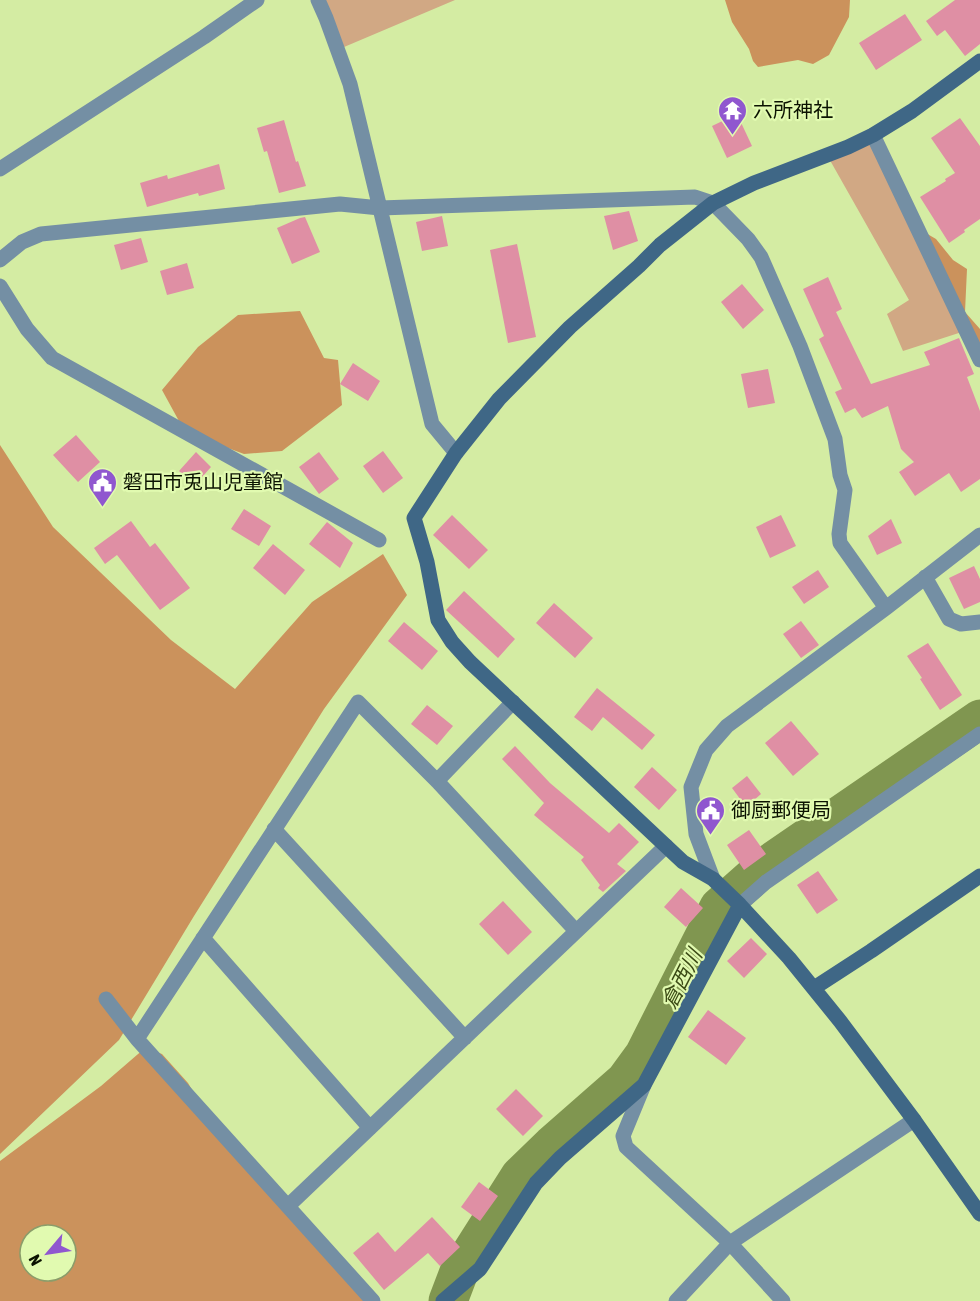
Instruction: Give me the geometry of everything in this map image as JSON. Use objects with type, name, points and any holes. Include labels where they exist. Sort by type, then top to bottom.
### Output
[{"type":"street","points":[[0,169],[257,0]]},
{"type":"street","points":[[318,0],[350,84],[432,424],[456,453]]},
{"type":"street","points":[[980,61],[912,111],[873,135],[754,183],[712,203],[660,245],[639,267],[570,327],[499,399],[456,453],[414,518],[427,562],[438,620],[452,642],[470,662],[683,862],[713,879],[789,958],[840,1021],[914,1120],[980,1214]]},
{"type":"street","points":[[873,135],[980,360]]},
{"type":"street","points":[[0,260],[22,242],[41,234],[340,204],[380,208],[695,197],[712,203],[748,239],[761,257],[800,346],[835,439],[840,475],[845,490],[839,534],[840,543],[886,608]]},
{"type":"street","points":[[0,286],[27,329],[52,358],[379,540]]},
{"type":"street","points":[[713,879],[696,834],[691,788],[706,750],[727,726],[980,535]]},
{"type":"street","points":[[925,577],[949,619],[961,624],[980,622]]},
{"type":"street","points":[[137,1039],[358,702],[437,781],[576,931]]},
{"type":"street","points":[[437,781],[513,702]]},
{"type":"street","points":[[783,1301],[730,1243],[626,1147],[623,1136],[644,1085],[740,905],[766,882],[980,734]]},
{"type":"street","points":[[274,829],[465,1038]]},
{"type":"street","points":[[288,1206],[666,846]]},
{"type":"street","points":[[814,988],[980,876]]},
{"type":"street","points":[[203,938],[370,1128]]},
{"type":"street","points":[[106,999],[137,1039],[373,1301]]},
{"type":"street","points":[[443,1301],[480,1269],[536,1183],[560,1158],[644,1085]]},
{"type":"street","points":[[676,1301],[730,1243],[914,1120]]},
{"type":"shaded area","points":[[317,0],[455,0],[337,50]]},
{"type":"shaded area","points":[[725,0],[850,0],[849,17],[829,55],[813,64],[798,60],[758,67],[732,22]]},
{"type":"shaded area","points":[[873,135],[965,331],[903,351],[887,314],[909,300],[827,155]]},
{"type":"shaded area","points":[[924,232],[936,239],[953,260],[967,269],[965,312],[980,329],[980,349]]},
{"type":"shaded area","points":[[300,311],[324,358],[338,360],[342,405],[282,451],[244,454],[185,432],[162,390],[198,347],[238,315]]},
{"type":"shaded area","points":[[0,445],[53,527],[171,640],[235,689],[312,602],[383,554],[407,595],[324,709],[119,1040],[0,1154]]},
{"type":"shaded area","points":[[145,1048],[162,1054],[188,1083],[208,1117],[379,1301],[0,1301],[0,1161],[101,1086]]},
{"type":"building","points":[[955,0],[980,0],[980,44],[965,56],[945,30],[937,36],[926,21]]},
{"type":"building","points":[[905,14],[922,40],[876,70],[859,43]]},
{"type":"building","name":"六所神社","points":[[737,114],[752,146],[727,158],[712,126]]},
{"type":"building","points":[[960,118],[980,146],[980,219],[949,243],[920,197],[955,173],[931,138]]},
{"type":"building","points":[[284,120],[296,162],[298,161],[306,186],[279,193],[267,151],[264,152],[257,128]]},
{"type":"building","points":[[219,164],[225,189],[199,196],[198,193],[147,207],[140,183],[167,175],[168,179]]},
{"type":"building","points":[[629,211],[638,241],[613,250],[604,216]]},
{"type":"building","points":[[442,216],[448,246],[422,251],[416,222]]},
{"type":"building","points":[[305,217],[320,252],[292,264],[277,228]]},
{"type":"building","points":[[141,238],[148,262],[121,270],[114,245]]},
{"type":"building","points":[[517,244],[536,337],[508,343],[490,250]]},
{"type":"building","points":[[187,263],[194,288],[167,295],[160,271]]},
{"type":"building","points":[[828,277],[842,309],[836,312],[871,384],[930,365],[924,352],[959,338],[974,374],[967,377],[980,411],[980,479],[961,492],[949,473],[915,496],[899,472],[914,462],[901,449],[888,406],[862,418],[855,408],[845,413],[835,392],[842,389],[819,339],[824,336],[803,289]]},
{"type":"building","points":[[742,284],[764,310],[743,329],[721,302]]},
{"type":"building","points":[[353,363],[380,381],[368,401],[340,384]]},
{"type":"building","points":[[768,369],[775,403],[748,408],[741,374]]},
{"type":"building","points":[[76,435],[100,462],[78,482],[53,455]]},
{"type":"building","points":[[383,451],[403,478],[383,493],[363,466]]},
{"type":"building","points":[[196,452],[211,467],[195,485],[179,471]]},
{"type":"building","points":[[319,452],[339,479],[319,494],[299,467]]},
{"type":"building","points":[[244,509],[271,526],[259,546],[231,529]]},
{"type":"building","points":[[452,515],[488,550],[469,569],[433,535]]},
{"type":"building","points":[[781,515],[796,546],[770,558],[756,527]]},
{"type":"building","points":[[891,519],[902,543],[877,555],[868,536]]},
{"type":"building","points":[[131,521],[150,547],[155,543],[190,588],[160,610],[117,555],[105,564],[94,548]]},
{"type":"building","points":[[327,522],[353,543],[340,568],[309,544]]},
{"type":"building","points":[[273,544],[305,570],[285,595],[253,568]]},
{"type":"building","points":[[974,566],[980,579],[980,602],[964,609],[949,578]]},
{"type":"building","points":[[818,570],[829,587],[804,604],[792,587]]},
{"type":"building","points":[[464,591],[515,639],[498,658],[446,610]]},
{"type":"building","points":[[554,603],[593,638],[575,658],[536,623]]},
{"type":"building","points":[[801,621],[819,645],[801,658],[783,634]]},
{"type":"building","points":[[404,622],[438,651],[422,670],[388,641]]},
{"type":"building","points":[[928,643],[962,695],[940,710],[907,656]]},
{"type":"building","points":[[597,688],[655,735],[642,750],[603,717],[592,731],[574,717]]},
{"type":"building","points":[[427,705],[453,726],[437,745],[411,724]]},
{"type":"building","points":[[791,721],[819,754],[793,776],[765,743]]},
{"type":"building","points":[[515,746],[550,783],[609,833],[619,823],[639,842],[617,864],[626,871],[603,892],[598,888],[600,885],[581,860],[584,857],[534,815],[544,803],[502,759]]},
{"type":"building","points":[[652,767],[677,790],[659,810],[634,787]]},
{"type":"building","points":[[747,776],[761,794],[746,807],[732,788]]},
{"type":"building","points":[[749,830],[766,854],[744,870],[727,845]]},
{"type":"building","points":[[818,871],[838,900],[817,914],[797,885]]},
{"type":"building","points":[[681,888],[703,908],[686,927],[664,907]]},
{"type":"building","points":[[503,901],[532,932],[508,955],[479,924]]},
{"type":"building","points":[[751,938],[767,954],[744,978],[727,961]]},
{"type":"building","points":[[708,1010],[746,1038],[726,1065],[688,1037]]},
{"type":"building","points":[[516,1089],[543,1116],[523,1136],[496,1109]]},
{"type":"building","points":[[479,1182],[498,1196],[480,1221],[461,1207]]},
{"type":"building","points":[[432,1217],[460,1247],[440,1266],[428,1253],[384,1290],[353,1253],[378,1232],[395,1252]]},
{"type":"waterway","name":"倉西川","points":[[448,1301],[459,1272],[520,1176],[625,1081],[644,1055],[719,907],[763,868],[980,719]]},
{"type":"place","name":"六所神社","points":[[732,136]]},
{"type":"place","name":"磐田市兎山児童館","points":[[102,508]]},
{"type":"place","name":"御厨郵便局","points":[[710,836]]}]
